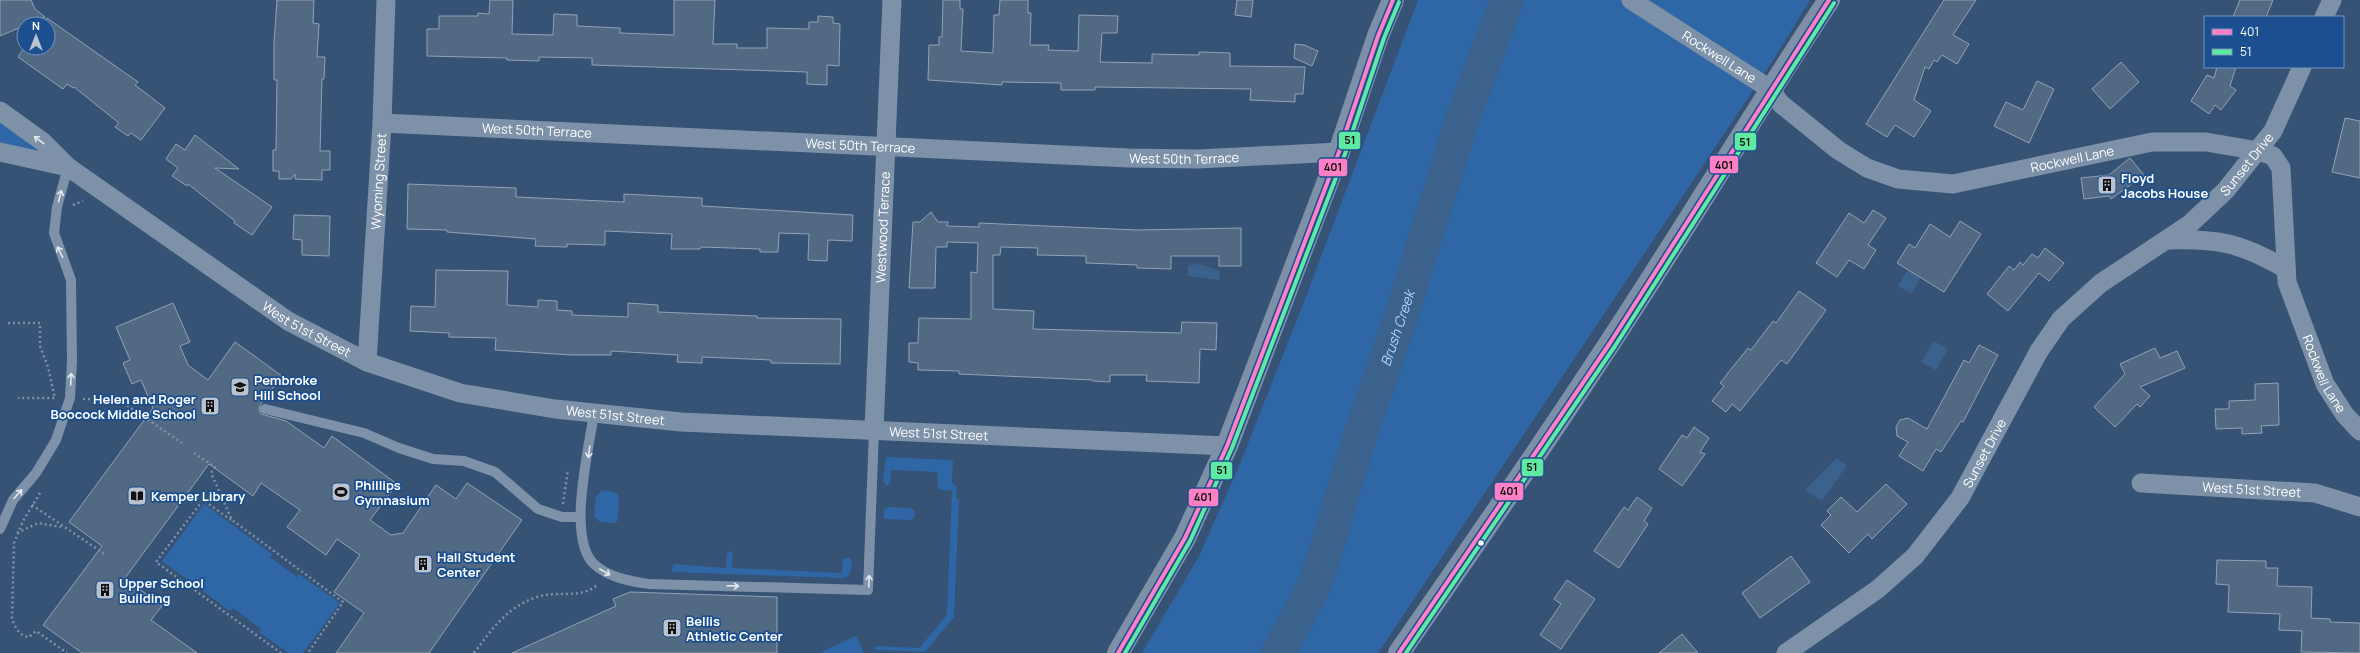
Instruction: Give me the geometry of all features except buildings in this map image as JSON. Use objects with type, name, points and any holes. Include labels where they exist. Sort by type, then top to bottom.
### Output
[{"type":"highway","points":[[1118,653],[1185,538],[1227,446],[1339,152],[1378,36],[1393,0]]},
{"type":"highway","points":[[1399,653],[1489,523],[1638,299],[1770,89],[1829,0]]},
{"type":"street","name":"Wyoming Street","points":[[367,362],[382,123],[386,0]]},
{"type":"street","name":"Westwood Terrace","points":[[874,430],[892,0]]},
{"type":"street","name":"Rockwell Lane","points":[[1631,0],[1770,89],[1781,104],[1838,150],[1867,168],[1898,179],[1926,183],[1953,184],[2152,142],[2206,142],[2259,151],[2273,156],[2281,168],[2287,282],[2326,384],[2345,415],[2360,431]]},
{"type":"street","points":[[2324,16],[2332,0]]},
{"type":"street","name":"Sunset Drive","points":[[1786,653],[1878,589],[1915,556],[1960,498],[2039,351],[2061,319],[2101,283],[2190,224],[2226,190],[2259,151],[2273,131],[2302,68]]},
{"type":"street","name":"West 51st Street","points":[[0,111],[43,142],[68,167],[288,321],[367,362],[460,393],[555,409],[681,422],[1227,446]]},
{"type":"street","name":"West 50th Terrace","points":[[382,123],[886,148],[1198,159],[1339,152]]},
{"type":"street","name":"West 51st Street","points":[[0,152],[68,167]]},
{"type":"street","points":[[2166,240],[2193,239],[2229,243],[2260,254],[2286,269]]},
{"type":"street","name":"West 51st Street","points":[[2142,483],[2315,493],[2360,507]]},
{"type":"lane","points":[[0,529],[13,500],[36,473],[56,440],[70,398],[72,361],[71,280],[54,233],[57,207],[68,167]]},
{"type":"lane","points":[[265,409],[364,433],[399,448],[433,459],[464,461],[495,472],[538,509],[562,517],[580,516]]},
{"type":"lane","points":[[594,413],[580,516],[582,544],[594,565],[607,573],[623,579],[649,584],[868,590],[874,430]]},
{"type":"path","points":[[8,323],[40,323],[40,346],[48,367],[55,398],[18,398]]},
{"type":"path","points":[[84,399],[116,401],[125,404],[182,443]]},
{"type":"path","points":[[194,453],[215,467],[211,473],[232,520]]},
{"type":"path","points":[[562,517],[570,464]]},
{"type":"path","points":[[281,653],[156,562],[203,500],[343,602],[308,653]]},
{"type":"path","points":[[29,504],[106,555]]},
{"type":"path","points":[[17,533],[38,523],[63,527]]},
{"type":"path","points":[[474,653],[495,624],[520,605],[537,597],[555,594],[585,593],[599,582],[595,579]]},
{"type":"shaded area","points":[[1418,0],[1810,0],[1772,62],[1378,653],[1142,653],[1199,556],[1239,466],[1300,312]]},
{"type":"shaded area","points":[[0,119],[37,145],[36,150],[31,154],[0,148]]},
{"type":"shaded area","points":[[1914,260],[1927,267],[1911,294],[1898,286]]},
{"type":"shaded area","points":[[1199,264],[1220,271],[1219,280],[1188,276],[1188,265]]},
{"type":"shaded area","points":[[1934,341],[1948,349],[1936,370],[1921,362]]},
{"type":"shaded area","points":[[886,457],[953,460],[952,482],[957,487],[956,498],[959,499],[954,617],[925,652],[875,650],[875,646],[919,648],[947,615],[952,491],[938,489],[937,472],[891,470],[890,484],[886,486],[883,480]]},
{"type":"shaded area","points":[[1837,458],[1847,465],[1822,501],[1805,490]]},
{"type":"shaded area","points":[[602,490],[615,492],[619,496],[618,520],[615,523],[600,522],[594,516],[596,496]]},
{"type":"shaded area","points":[[204,504],[272,554],[270,557],[297,577],[299,574],[340,603],[303,653],[288,653],[259,632],[261,629],[233,608],[230,611],[162,561]]},
{"type":"shaded area","points":[[888,507],[910,508],[915,511],[915,516],[911,520],[884,519],[884,509]]},
{"type":"shaded area","points":[[730,551],[733,553],[732,568],[842,573],[843,559],[849,557],[852,561],[851,570],[847,577],[842,578],[672,572],[673,564],[726,568],[727,554]]},
{"type":"shaded area","points":[[856,636],[864,653],[819,653]]},
{"type":"waterway","name":"Brush Creek","points":[[1278,653],[1309,596],[1318,576],[1359,439],[1403,310],[1462,120],[1507,0]]},
{"type":"transit line","name":"401","points":[[1118,653],[1185,538],[1227,446],[1339,152],[1378,36],[1393,0]]},
{"type":"transit line","name":"401","points":[[1399,653],[1610,343],[1829,0]]},
{"type":"transit line","name":"51","points":[[1125,653],[1190,541],[1232,448],[1345,154],[1384,38],[1399,2]]},
{"type":"transit line","name":"51","points":[[1406,653],[1615,346],[1834,3]]},
{"type":"place","name":"Floyd Jacobs House","points":[[2107,185]]},
{"type":"place","name":"Pembroke Hill School","points":[[240,387]]},
{"type":"place","name":"Helen and Roger Boocock Middle School","points":[[210,406]]},
{"type":"place","name":"Phillips Gymnasium","points":[[341,492]]},
{"type":"place","name":"Kemper Library","points":[[137,496]]},
{"type":"place","name":"Hall Student Center","points":[[423,564]]},
{"type":"place","name":"Upper School Building","points":[[105,590]]},
{"type":"place","name":"Bellis Athletic Center","points":[[672,628]]}]
